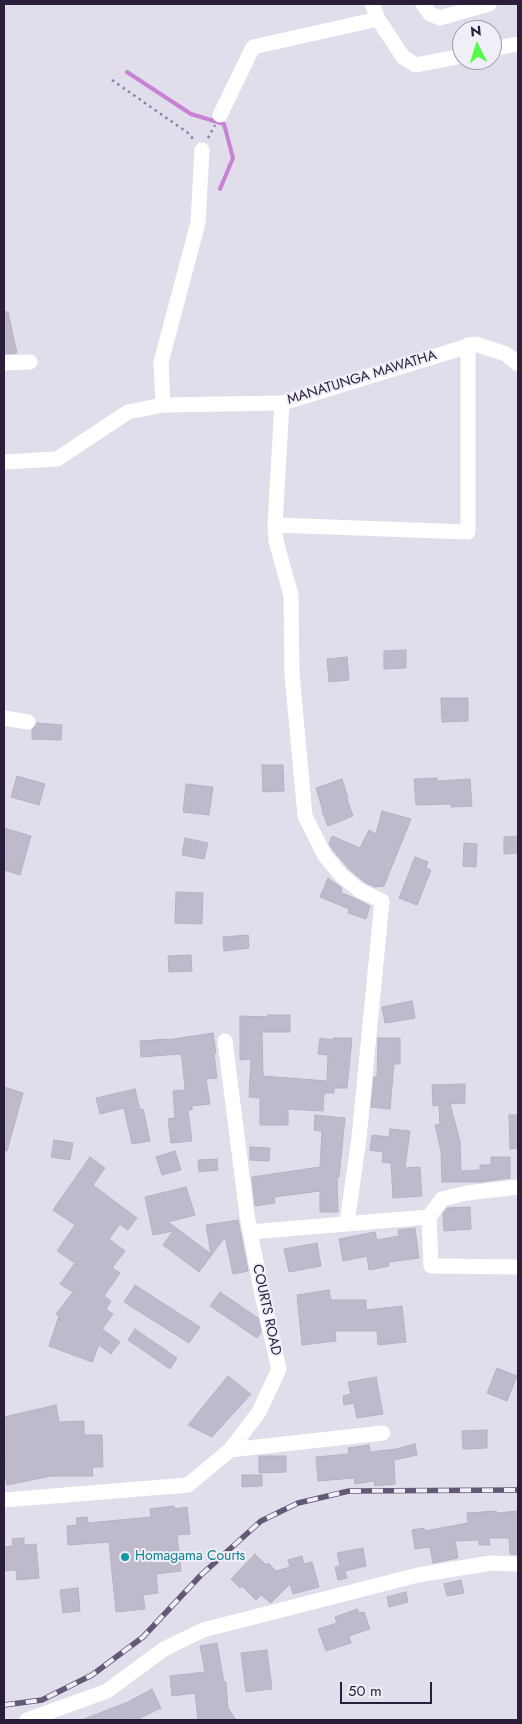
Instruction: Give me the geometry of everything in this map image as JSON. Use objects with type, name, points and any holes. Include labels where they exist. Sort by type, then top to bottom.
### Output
[{"type":"street","points":[[372,4],[378,19],[403,57],[416,65],[452,58]]},
{"type":"street","points":[[423,4],[430,14],[440,18],[489,4]]},
{"type":"street","points":[[220,115],[253,47],[378,19]]},
{"type":"street","points":[[502,47],[518,44]]},
{"type":"street","points":[[163,405],[161,362],[198,223],[202,150]]},
{"type":"street","name":"MANATUNGA MAWATHA","points":[[4,462],[57,459],[128,412],[163,405],[282,403],[468,345],[475,344],[506,354],[518,364]]},
{"type":"street","points":[[275,525],[468,532],[468,345]]},
{"type":"street","points":[[4,363],[30,362]]},
{"type":"street","points":[[282,403],[275,525],[276,541],[291,595],[292,674],[305,816],[325,856],[341,875],[359,890],[382,901],[359,1138],[347,1223]]},
{"type":"street","points":[[4,718],[28,722]]},
{"type":"street","name":"COURTS ROAD","points":[[4,1500],[188,1485],[230,1450],[259,1412],[279,1369],[250,1232],[225,1041]]},
{"type":"street","points":[[518,1187],[442,1198],[429,1217],[431,1266],[518,1267]]},
{"type":"street","points":[[250,1232],[429,1217]]},
{"type":"street","points":[[230,1450],[383,1433]]},
{"type":"street","points":[[27,1720],[107,1691],[164,1650],[203,1630],[418,1575],[491,1563],[518,1564]]},
{"type":"path","points":[[112,80],[188,132],[202,150]]},
{"type":"path","points":[[210,133],[213,129]]},
{"type":"building","points":[[4,312],[8,312],[17,353],[4,354]]},
{"type":"building","points":[[406,650],[406,668],[384,669],[384,651]]},
{"type":"building","points":[[347,657],[349,680],[329,682],[327,659]]},
{"type":"building","points":[[441,698],[468,698],[468,721],[442,722]]},
{"type":"building","points":[[37,723],[62,725],[61,740],[32,739],[32,730]]},
{"type":"building","points":[[262,765],[283,765],[284,791],[263,792]]},
{"type":"building","points":[[17,776],[45,784],[39,805],[11,797]]},
{"type":"building","points":[[437,778],[437,781],[470,779],[472,806],[451,807],[451,804],[416,805],[414,779]]},
{"type":"building","points":[[342,779],[353,816],[328,826],[316,788]]},
{"type":"building","points":[[186,784],[213,787],[209,815],[183,812]]},
{"type":"building","points":[[382,811],[411,819],[384,886],[375,887],[366,883],[350,870],[329,844],[332,836],[360,848],[369,830],[376,834]]},
{"type":"building","points":[[4,828],[31,836],[20,875],[4,870]]},
{"type":"building","points":[[518,836],[518,853],[504,854],[504,837]]},
{"type":"building","points":[[185,838],[208,843],[204,859],[182,855]]},
{"type":"building","points":[[464,843],[477,844],[476,867],[463,866]]},
{"type":"building","points":[[415,857],[428,862],[426,868],[431,870],[417,905],[399,898]]},
{"type":"building","points":[[328,878],[342,888],[341,892],[339,892],[370,906],[366,919],[348,913],[349,909],[320,897]]},
{"type":"building","points":[[176,892],[203,893],[202,924],[175,923]]},
{"type":"building","points":[[248,935],[249,948],[224,951],[223,937]]},
{"type":"building","points":[[191,955],[192,971],[169,972],[168,956]]},
{"type":"building","points":[[412,1001],[415,1018],[385,1023],[382,1007]]},
{"type":"building","points":[[268,1015],[290,1015],[290,1032],[262,1032],[263,1076],[327,1081],[328,1055],[318,1054],[320,1038],[333,1040],[333,1038],[352,1038],[347,1088],[334,1088],[334,1093],[324,1093],[323,1111],[288,1109],[288,1125],[260,1125],[260,1098],[249,1097],[251,1059],[240,1060],[240,1016],[268,1017]]},
{"type":"building","points":[[213,1033],[217,1078],[206,1079],[210,1104],[192,1106],[192,1110],[188,1110],[192,1141],[171,1143],[168,1119],[175,1118],[173,1091],[185,1090],[182,1058],[180,1054],[141,1057],[140,1041],[167,1040]]},
{"type":"building","points":[[378,1038],[400,1038],[400,1064],[394,1064],[390,1109],[371,1107],[374,1077],[377,1077]]},
{"type":"building","points":[[465,1084],[465,1103],[450,1104],[460,1141],[461,1171],[480,1170],[480,1165],[491,1165],[491,1157],[510,1157],[510,1178],[480,1182],[442,1182],[441,1151],[435,1125],[440,1124],[439,1105],[433,1106],[432,1085]]},
{"type":"building","points":[[4,1087],[23,1093],[7,1151],[4,1151]]},
{"type":"building","points":[[135,1089],[140,1110],[143,1109],[150,1141],[132,1144],[124,1108],[100,1114],[96,1098]]},
{"type":"building","points":[[315,1115],[345,1118],[339,1177],[337,1177],[338,1212],[320,1212],[320,1191],[274,1197],[275,1203],[255,1206],[252,1177],[320,1167],[322,1131],[314,1130]]},
{"type":"building","points":[[509,1115],[518,1115],[518,1148],[510,1149]]},
{"type":"building","points":[[390,1129],[410,1131],[405,1168],[420,1167],[422,1196],[393,1198],[391,1163],[382,1162],[383,1152],[370,1150],[372,1135],[389,1137]]},
{"type":"building","points":[[54,1140],[73,1143],[70,1160],[51,1157]]},
{"type":"building","points":[[250,1147],[270,1148],[269,1161],[250,1160]]},
{"type":"building","points":[[175,1151],[181,1170],[162,1175],[156,1157]]},
{"type":"building","points":[[90,1157],[105,1168],[93,1185],[137,1218],[128,1230],[120,1224],[109,1239],[125,1251],[112,1268],[120,1273],[104,1296],[111,1301],[106,1309],[113,1314],[102,1329],[120,1342],[111,1354],[99,1345],[92,1362],[49,1346],[59,1316],[56,1314],[73,1292],[60,1284],[75,1263],[57,1251],[75,1225],[53,1210]]},
{"type":"building","points":[[217,1159],[218,1170],[199,1172],[198,1160]]},
{"type":"building","points":[[186,1187],[195,1215],[168,1222],[211,1254],[206,1225],[238,1220],[248,1271],[233,1274],[225,1237],[199,1272],[163,1245],[173,1231],[153,1235],[145,1197]]},
{"type":"building","points":[[470,1207],[471,1229],[444,1231],[443,1214],[447,1208]]},
{"type":"building","points":[[415,1228],[419,1258],[389,1262],[389,1266],[369,1270],[367,1256],[343,1261],[339,1239],[375,1232],[377,1240],[399,1236],[398,1230]]},
{"type":"building","points":[[317,1243],[321,1266],[289,1272],[284,1249]]},
{"type":"building","points":[[135,1285],[200,1327],[189,1343],[124,1302]]},
{"type":"building","points":[[329,1290],[331,1300],[366,1300],[366,1310],[402,1306],[406,1342],[378,1345],[377,1331],[335,1331],[336,1341],[302,1345],[297,1295]]},
{"type":"building","points":[[220,1292],[258,1318],[261,1332],[257,1338],[210,1306]]},
{"type":"building","points":[[135,1329],[177,1358],[170,1369],[128,1340]]},
{"type":"building","points":[[497,1368],[517,1376],[507,1401],[487,1393]]},
{"type":"building","points":[[228,1376],[251,1394],[212,1437],[188,1425]]},
{"type":"building","points":[[376,1377],[383,1414],[357,1418],[354,1403],[344,1405],[343,1396],[351,1394],[348,1382]]},
{"type":"building","points":[[56,1405],[59,1422],[84,1421],[84,1435],[102,1435],[103,1467],[92,1467],[93,1476],[51,1476],[7,1485],[4,1469],[4,1464],[6,1464],[4,1455],[4,1417]]},
{"type":"building","points":[[487,1430],[487,1448],[463,1449],[462,1431]]},
{"type":"building","points":[[415,1444],[417,1455],[394,1460],[395,1484],[375,1486],[374,1481],[355,1484],[354,1478],[318,1481],[316,1457],[349,1454],[348,1448],[369,1445],[370,1452],[396,1449]]},
{"type":"building","points":[[259,1456],[286,1456],[286,1472],[259,1473]]},
{"type":"building","points":[[242,1475],[262,1475],[262,1486],[242,1487]]},
{"type":"building","name":"Homagama Courts","points":[[174,1506],[175,1509],[187,1507],[190,1534],[177,1535],[181,1571],[156,1574],[158,1593],[143,1595],[145,1609],[116,1612],[109,1542],[68,1545],[67,1526],[77,1525],[76,1518],[87,1517],[88,1523],[151,1517],[150,1509]]},
{"type":"building","points":[[496,1511],[497,1513],[518,1511],[518,1555],[510,1554],[509,1538],[489,1538],[490,1545],[479,1545],[479,1540],[455,1541],[458,1558],[433,1563],[430,1547],[415,1549],[412,1530],[424,1528],[425,1531],[468,1523],[467,1513]]},
{"type":"building","points":[[24,1538],[24,1545],[36,1544],[39,1578],[17,1580],[16,1570],[4,1571],[4,1547],[13,1546],[12,1539]]},
{"type":"building","points":[[363,1548],[366,1566],[345,1571],[347,1578],[338,1580],[335,1567],[340,1566],[337,1553]]},
{"type":"building","points":[[255,1554],[266,1565],[268,1563],[276,1571],[290,1567],[288,1560],[302,1556],[304,1564],[312,1562],[319,1587],[293,1594],[290,1584],[271,1603],[261,1595],[256,1600],[242,1586],[240,1588],[231,1579]]},
{"type":"building","points":[[461,1580],[464,1593],[447,1596],[444,1584]]},
{"type":"building","points":[[78,1588],[80,1611],[63,1613],[60,1590]]},
{"type":"building","points":[[406,1592],[408,1602],[389,1607],[387,1597]]},
{"type":"building","points":[[357,1609],[359,1613],[364,1612],[370,1629],[349,1636],[351,1643],[326,1651],[318,1629],[337,1623],[335,1617]]},
{"type":"building","points":[[217,1643],[224,1682],[226,1682],[228,1708],[236,1720],[198,1720],[195,1693],[172,1696],[170,1676],[205,1672],[200,1646]]},
{"type":"building","points":[[267,1650],[272,1689],[246,1692],[241,1653]]},
{"type":"building","points":[[152,1689],[161,1708],[136,1720],[135,1717],[127,1720],[84,1720],[128,1702]]},
{"type":"waterway","points":[[127,72],[191,114],[224,124],[233,158],[220,189]]},
{"type":"railway","points":[[4,1705],[42,1700],[92,1675],[143,1637],[201,1575],[261,1521],[298,1503],[349,1491],[518,1490]]},
{"type":"place","name":"Homagama Courts","points":[[125,1557]]}]
